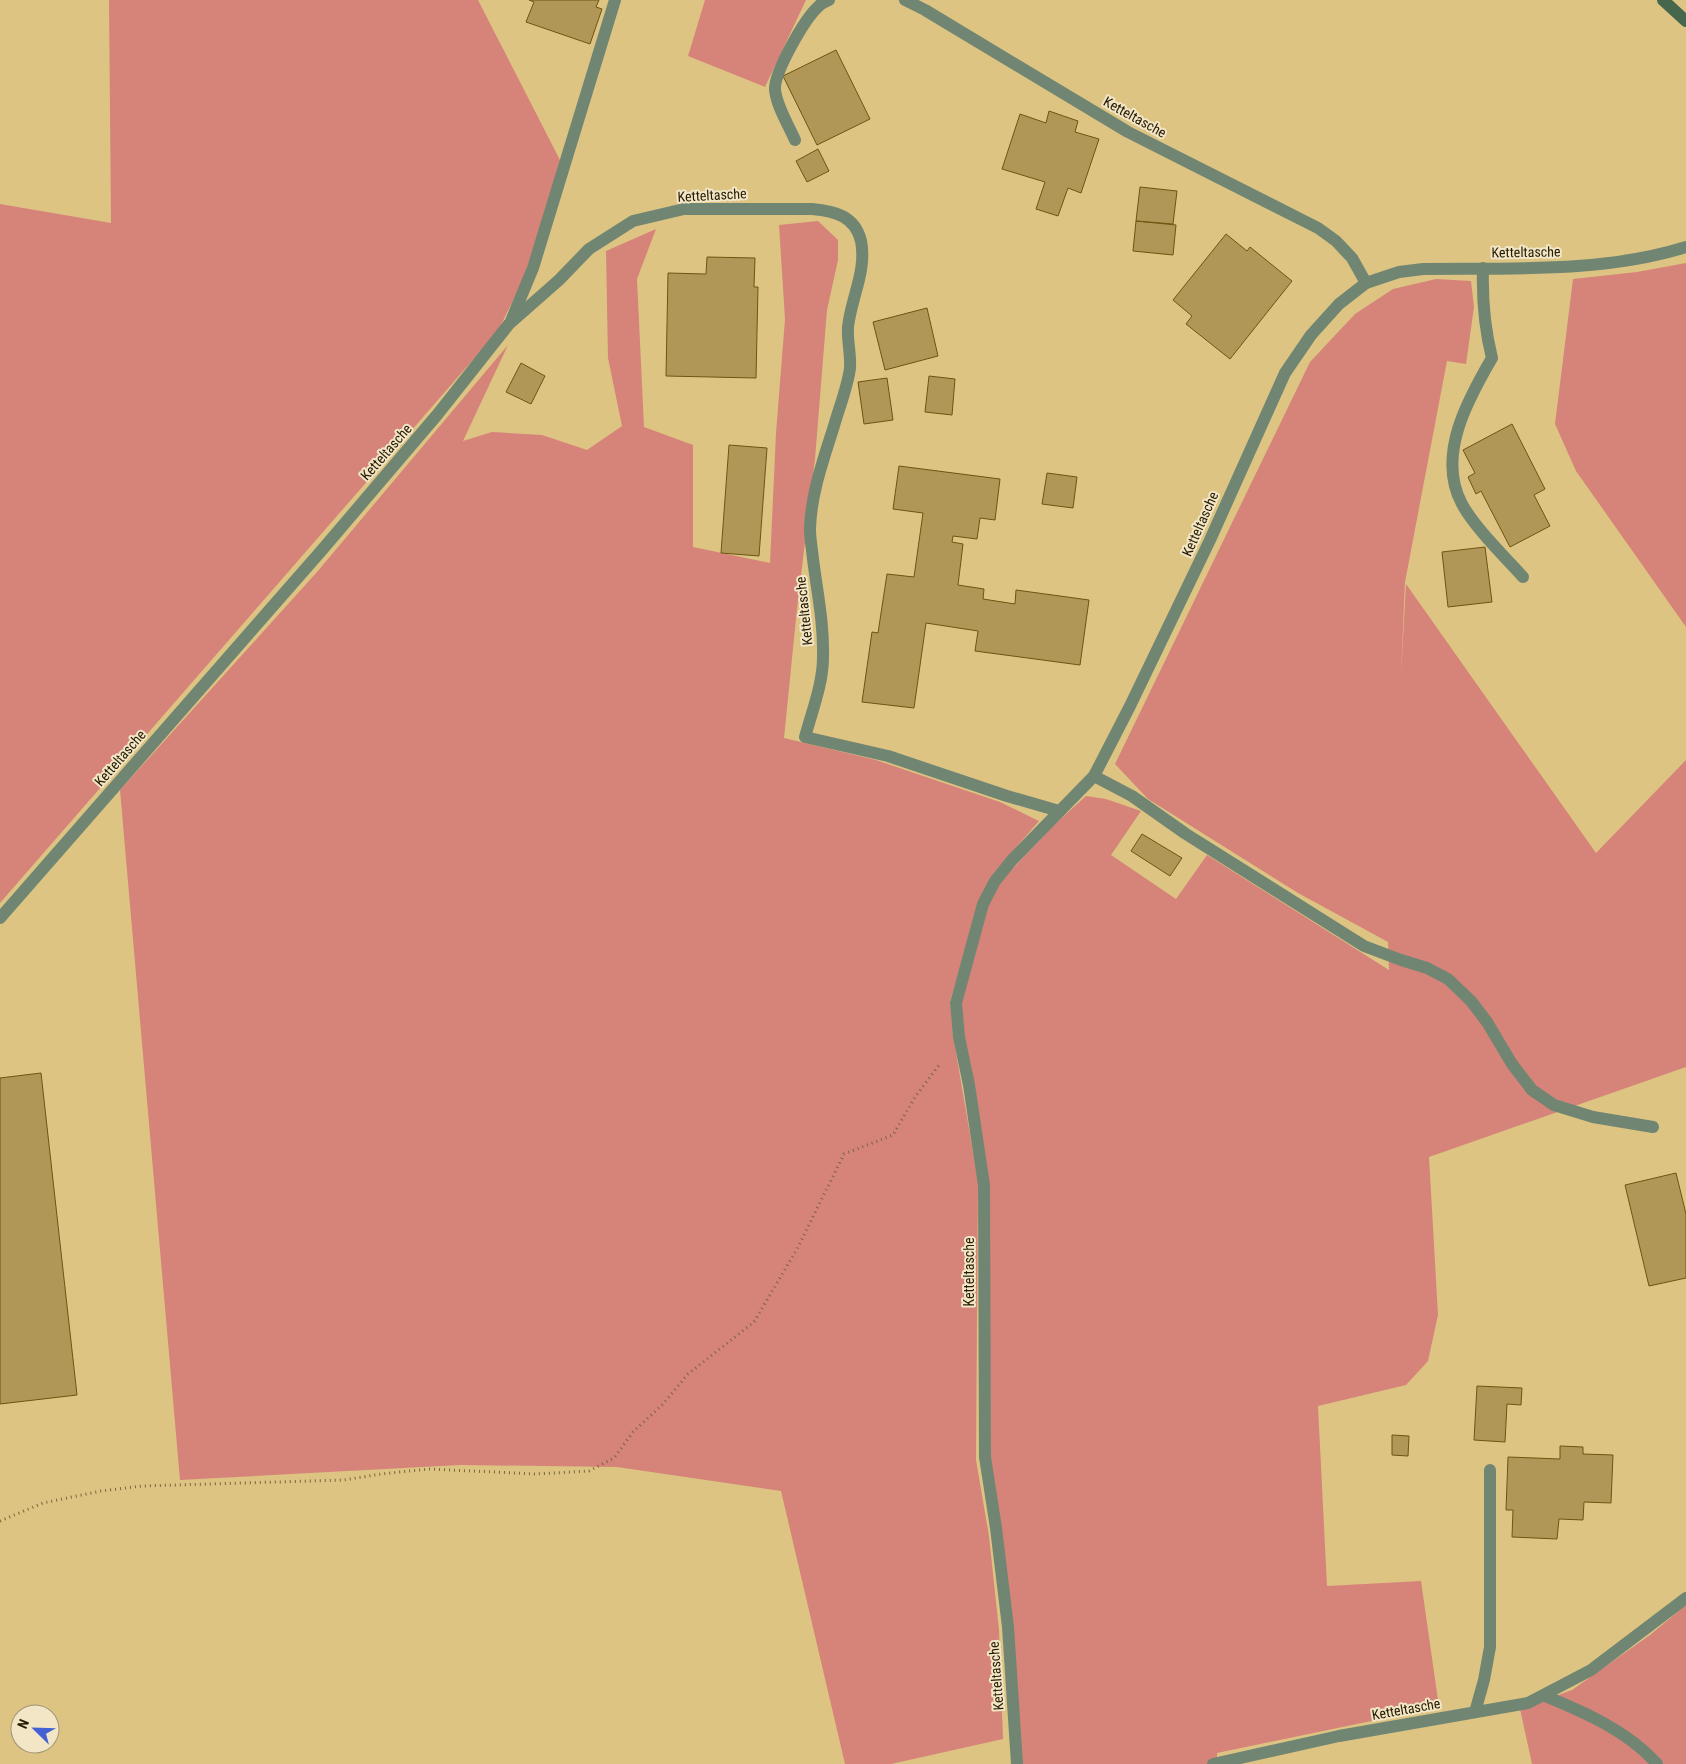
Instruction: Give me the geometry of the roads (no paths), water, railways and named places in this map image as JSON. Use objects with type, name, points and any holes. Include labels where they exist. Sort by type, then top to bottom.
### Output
[{"type":"street","points":[[509,324],[533,268],[615,0]]},
{"type":"street","points":[[795,140],[776,96],[776,81],[800,30],[819,5],[829,0]]},
{"type":"street","name":"Ketteltasche","points":[[905,0],[925,10],[1128,132],[1318,228],[1352,258],[1366,283]]},
{"type":"street","points":[[1663,0],[1686,21]]},
{"type":"street","name":"Ketteltasche","points":[[0,918],[335,535],[437,415],[509,324],[559,280],[589,249],[633,221],[684,209],[812,209],[841,214],[855,227],[860,238],[863,254],[848,325],[850,367],[843,398],[818,478],[813,502],[810,530],[823,656],[821,679],[805,737],[888,756],[1007,796],[1059,811]]},
{"type":"street","name":"Ketteltasche","points":[[1017,1764],[1008,1626],[996,1528],[984,1457],[984,1185],[970,1085],[959,1037],[956,1003],[989,892],[995,881],[1012,860],[1094,776],[1210,540],[1285,372],[1311,335],[1339,304],[1366,283],[1399,272],[1423,269],[1587,266],[1654,256],[1686,247]]},
{"type":"street","points":[[1483,268],[1482,306],[1492,358],[1478,383],[1457,432],[1453,453],[1453,472],[1456,491],[1463,506],[1523,578]]},
{"type":"street","points":[[1094,776],[1132,796],[1194,839],[1364,946],[1427,968],[1448,979],[1470,1001],[1487,1022],[1512,1064],[1532,1090],[1554,1105],[1593,1117],[1653,1127]]},
{"type":"street","points":[[1476,1712],[1490,1647],[1490,1470]]},
{"type":"street","name":"Ketteltasche","points":[[1213,1764],[1339,1736],[1528,1703],[1591,1670],[1686,1598]]},
{"type":"street","points":[[1544,1696],[1579,1710],[1604,1723],[1649,1755],[1657,1764]]}]
